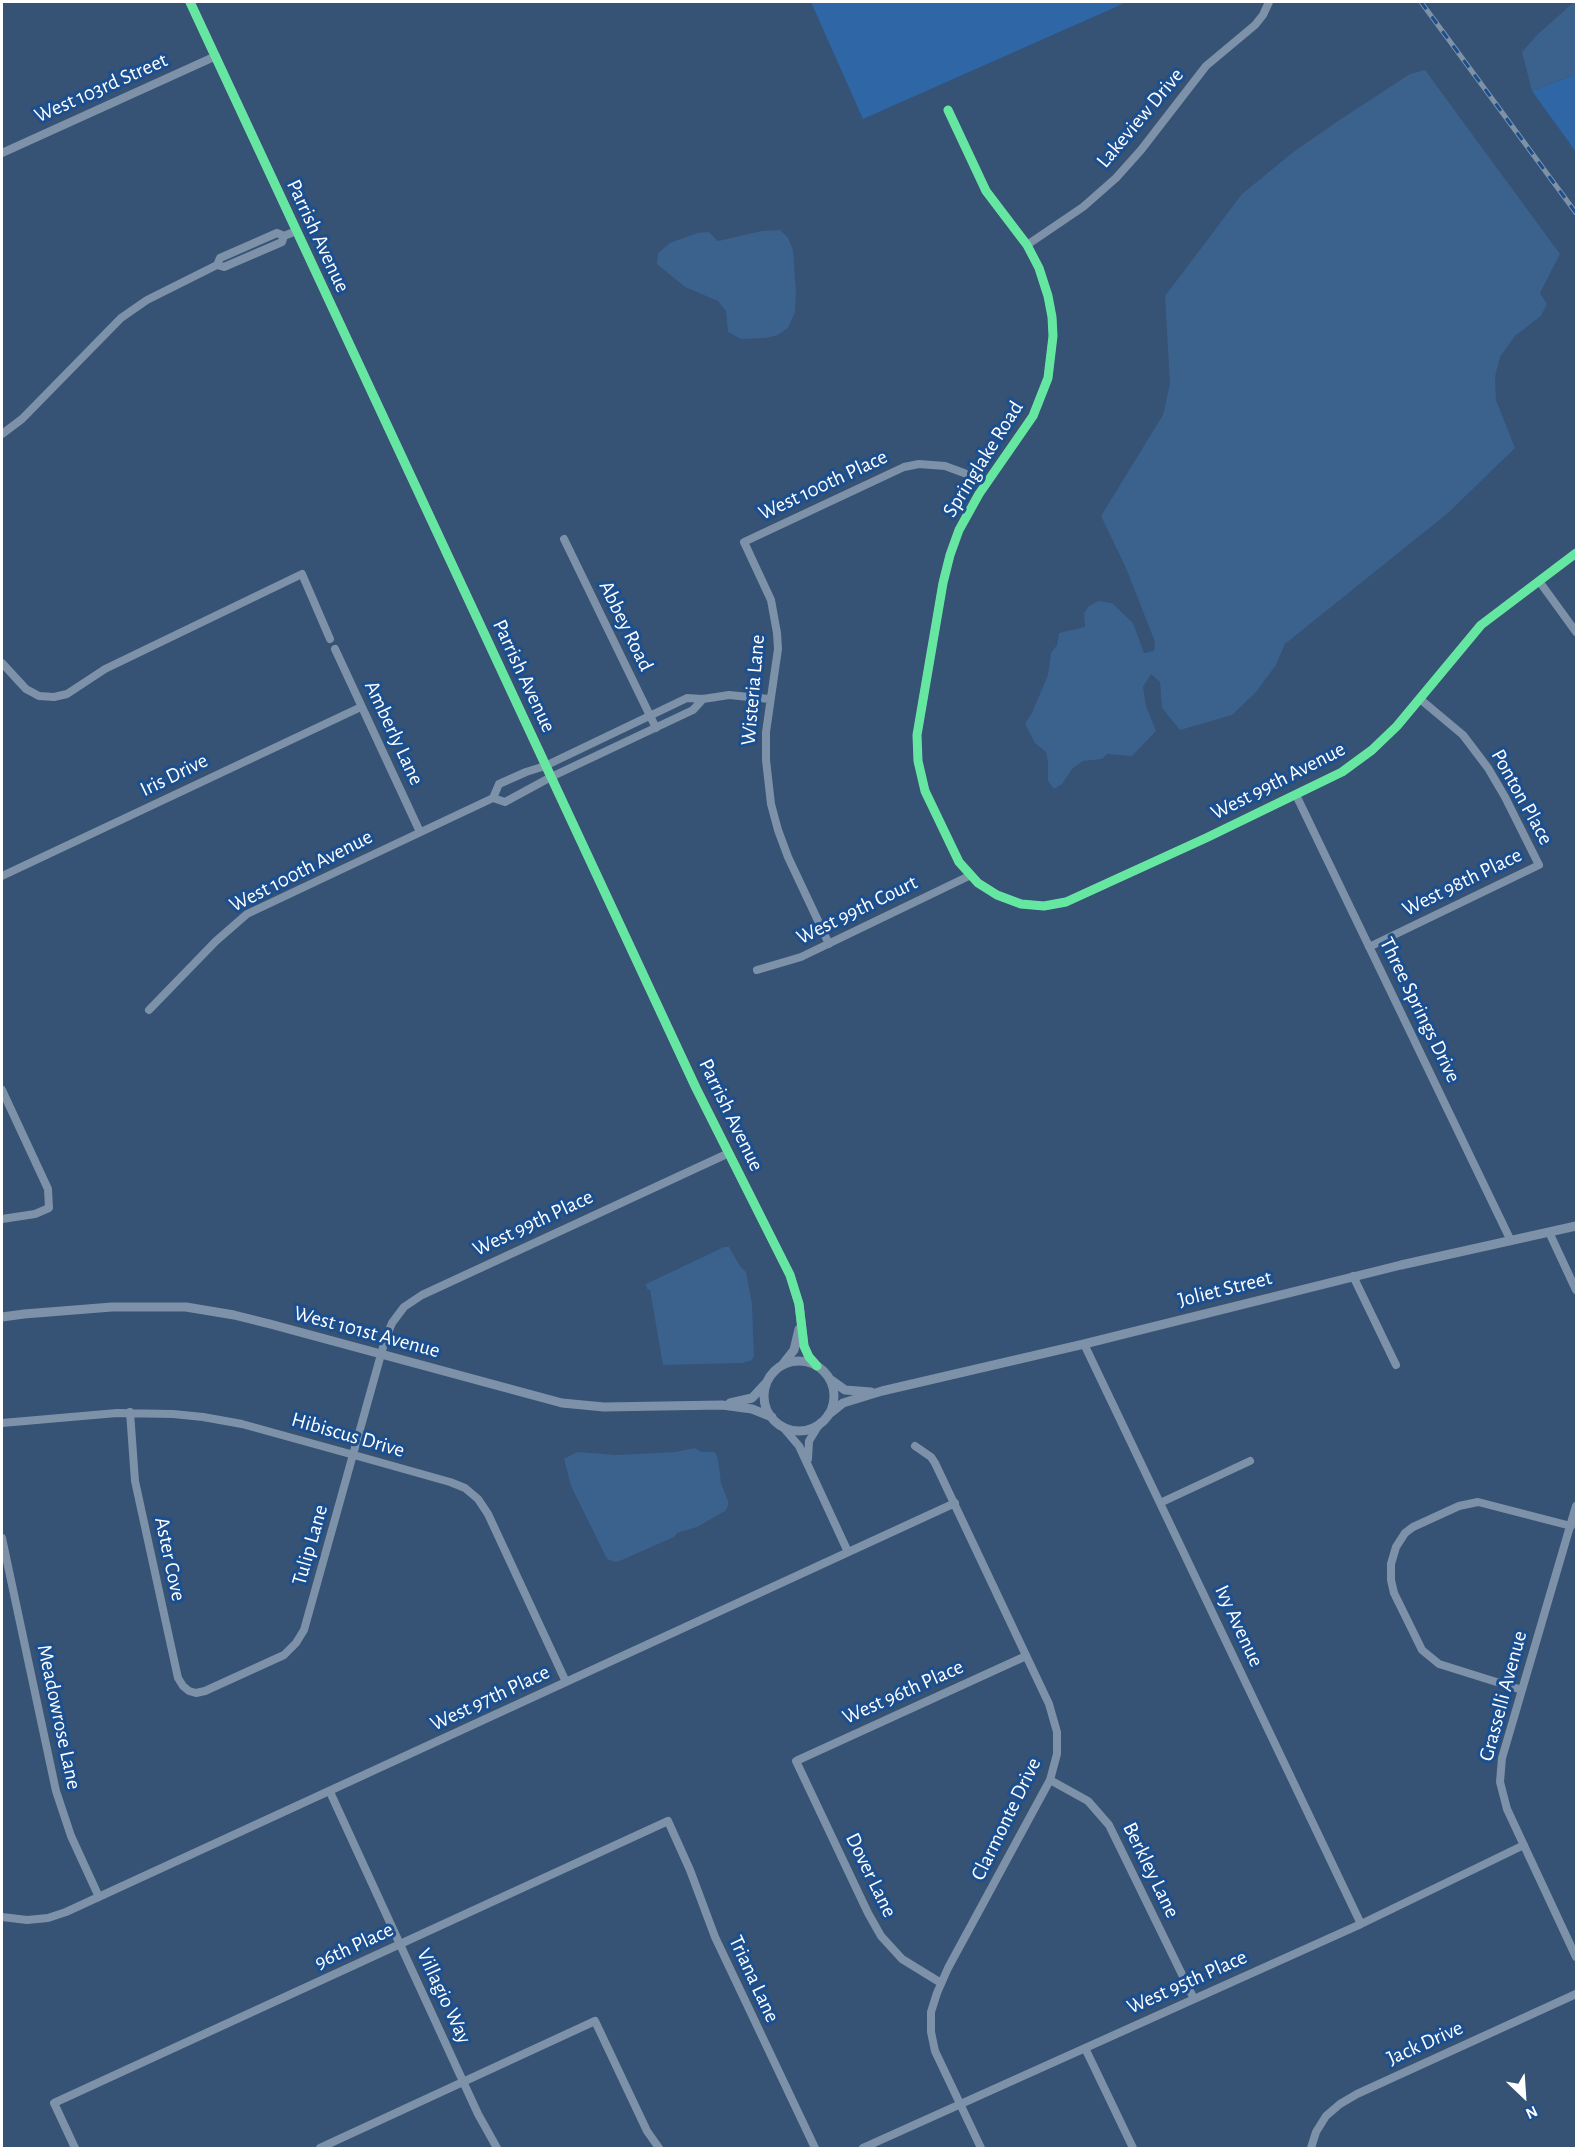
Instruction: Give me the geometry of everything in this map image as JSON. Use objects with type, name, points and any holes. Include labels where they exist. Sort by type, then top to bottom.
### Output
[{"type":"street","name":"Parrish Avenue","points":[[190,2],[545,766],[729,1153],[790,1275],[797,1294],[806,1352],[829,1378]]},
{"type":"street","name":"Lakeview Drive","points":[[1027,245],[1078,210],[1116,178],[1141,150],[1206,66],[1256,25],[1269,2]]},
{"type":"street","name":"West 103rd Street","points":[[2,153],[216,57]]},
{"type":"street","name":"Springlake Road","points":[[948,110],[987,191],[1027,245],[1039,268],[1048,296],[1053,327],[1052,364],[1045,390],[1033,416],[986,484],[959,530],[948,561],[926,685],[917,748],[919,767],[925,791],[952,849],[969,876]]},
{"type":"street","points":[[2,434],[22,419],[121,318],[147,300],[217,265],[220,258],[277,233],[284,236],[296,231]]},
{"type":"street","name":"West 100th Place","points":[[744,542],[904,467],[919,464],[945,466],[986,484]]},
{"type":"street","name":"Abbey Road","points":[[564,539],[656,728]]},
{"type":"street","name":"Wisteria Lane","points":[[744,542],[765,585],[775,614],[778,649],[766,732],[766,760],[774,815],[788,857],[830,944]]},
{"type":"street","name":"West 99th Avenue","points":[[969,876],[988,890],[1008,900],[1033,905],[1055,905],[1076,898],[1342,772],[1362,758],[1393,730],[1481,625],[1576,553]]},
{"type":"street","points":[[2,663],[26,689],[39,696],[54,697],[67,694],[105,669],[302,574],[330,639]]},
{"type":"street","points":[[1539,581],[1576,632]]},
{"type":"street","name":"Amberly Lane","points":[[335,649],[420,832]]},
{"type":"street","name":"West 100th Avenue","points":[[493,798],[498,784],[545,766],[687,699],[729,695],[769,699]]},
{"type":"street","name":"West 100th Avenue","points":[[149,1010],[216,941],[248,914],[493,798],[505,802],[537,787],[551,777],[693,710],[703,699]]},
{"type":"street","name":"Ponton Place","points":[[1420,699],[1455,727],[1476,751],[1500,788],[1539,865]]},
{"type":"street","name":"Iris Drive","points":[[2,876],[362,706]]},
{"type":"street","name":"Three Springs Drive","points":[[1296,795],[1511,1240]]},
{"type":"street","name":"West 98th Place","points":[[1369,947],[1539,865]]},
{"type":"street","name":"West 99th Court","points":[[757,970],[790,961],[830,944],[969,876]]},
{"type":"street","points":[[2,1090],[48,1189],[49,1208],[34,1214],[2,1219]]},
{"type":"street","name":"West 99th Place","points":[[381,1355],[394,1320],[415,1298],[729,1153]]},
{"type":"street","name":"Joliet Street","points":[[828,1415],[843,1403],[882,1391],[1084,1344],[1353,1276],[1576,1226]]},
{"type":"street","points":[[1549,1232],[1576,1290]]},
{"type":"street","points":[[1353,1276],[1396,1365]]},
{"type":"street","name":"West 101st Avenue","points":[[2,1317],[112,1307],[186,1307],[234,1315],[574,1405],[604,1407],[722,1405],[752,1409],[772,1417]]},
{"type":"street","name":"Parrish Avenue","points":[[769,1380],[794,1350],[800,1323]]},
{"type":"street","name":"Ivy Avenue","points":[[1084,1344],[1360,1924]]},
{"type":"street","name":"Tulip Lane","points":[[205,1691],[284,1655],[300,1637],[308,1617],[381,1355]]},
{"type":"street","points":[[779,1367],[795,1361],[817,1366]]},
{"type":"street","points":[[808,1464],[809,1442],[833,1404],[834,1393],[829,1378]]},
{"type":"street","name":"Joliet Street","points":[[829,1378],[848,1391],[882,1391]]},
{"type":"street","points":[[769,1380],[765,1397],[767,1407],[772,1417],[797,1441],[848,1552]]},
{"type":"street","name":"West 101st Avenue","points":[[722,1405],[752,1398],[769,1380]]},
{"type":"street","name":"Hibiscus Drive","points":[[2,1423],[130,1412],[182,1414],[222,1420],[354,1455],[465,1488],[478,1499],[488,1514],[566,1682]]},
{"type":"street","name":"Aster Cove","points":[[130,1412],[135,1481],[178,1678],[189,1691],[196,1693],[205,1691]]},
{"type":"street","points":[[782,1426],[804,1430],[820,1423]]},
{"type":"street","name":"Clarmonte Drive","points":[[915,1446],[931,1457],[935,1463],[1049,1704],[1055,1722],[1057,1754],[1050,1780],[941,1983],[931,2012],[932,2042],[938,2060],[981,2148]]},
{"type":"street","points":[[1160,1503],[1250,1461]]},
{"type":"street","points":[[1522,1689],[1439,1664],[1422,1650],[1394,1593],[1391,1564],[1396,1547],[1405,1533],[1413,1527],[1466,1503],[1478,1502],[1571,1526]]},
{"type":"street","name":"West 97th Place","points":[[2,1917],[38,1920],[66,1912],[955,1503]]},
{"type":"street","name":"Grasselli Avenue","points":[[1576,1506],[1502,1758],[1500,1782],[1504,1801],[1576,1957]]},
{"type":"street","name":"Meadowrose Lane","points":[[2,1538],[56,1791],[71,1836],[99,1897]]},
{"type":"street","name":"West 96th Place","points":[[796,1761],[1026,1656]]},
{"type":"street","name":"Dover Lane","points":[[796,1761],[881,1936],[902,1959],[941,1983]]},
{"type":"street","name":"Berkley Lane","points":[[1050,1780],[1088,1801],[1109,1825],[1194,1999]]},
{"type":"street","name":"Villagio Way","points":[[330,1792],[464,2082],[497,2148]]},
{"type":"street","name":"96th Place","points":[[75,2148],[54,2103],[668,1821]]},
{"type":"street","name":"Triana Lane","points":[[668,1821],[690,1870],[715,1938],[815,2148]]},
{"type":"street","name":"West 95th Place","points":[[863,2148],[1360,1924],[1524,1845]]},
{"type":"street","name":"Jack Drive","points":[[1311,2148],[1316,2132],[1326,2116],[1348,2099],[1576,1994]]},
{"type":"street","points":[[320,2148],[595,2021],[647,2131],[659,2148]]},
{"type":"street","points":[[1085,2048],[1133,2148]]},
{"type":"shaded area","points":[[811,2],[1127,2],[863,119]]},
{"type":"shaded area","points":[[1576,2],[1576,74],[1532,91],[1522,52],[1537,35]]},
{"type":"shaded area","points":[[1425,70],[1560,254],[1540,293],[1547,304],[1541,316],[1515,336],[1500,357],[1495,377],[1496,400],[1515,448],[1448,513],[1285,644],[1276,665],[1256,692],[1232,715],[1180,730],[1162,708],[1160,682],[1151,674],[1143,687],[1146,706],[1156,731],[1132,756],[1107,754],[1102,759],[1083,761],[1072,769],[1062,784],[1054,789],[1048,781],[1046,752],[1035,743],[1025,724],[1048,675],[1051,653],[1057,645],[1059,633],[1085,627],[1084,613],[1089,606],[1098,601],[1112,603],[1133,623],[1144,653],[1154,651],[1155,642],[1126,568],[1101,516],[1163,415],[1170,384],[1165,296],[1242,194],[1292,153],[1341,119],[1410,74]]},
{"type":"shaded area","points":[[1576,74],[1576,152],[1532,91]]},
{"type":"shaded area","points":[[780,230],[788,238],[793,250],[796,292],[795,312],[788,328],[778,335],[741,339],[728,332],[726,311],[718,301],[685,287],[657,264],[658,253],[670,243],[697,233],[709,232],[718,241],[762,231]]},
{"type":"shaded area","points":[[724,1247],[729,1247],[746,1272],[752,1304],[754,1357],[742,1363],[663,1365],[650,1290],[647,1289],[646,1284]]},
{"type":"shaded area","points":[[695,1448],[701,1452],[715,1452],[721,1483],[728,1501],[725,1511],[697,1527],[677,1533],[674,1537],[622,1560],[615,1562],[607,1559],[571,1486],[564,1459],[577,1452],[617,1455],[675,1452]]},
{"type":"railway","points":[[1421,2],[1576,213]]},
{"type":"cycle path","points":[[190,2],[696,1088],[790,1275],[799,1304],[804,1346],[809,1357],[817,1366]]},
{"type":"cycle path","points":[[948,110],[986,191],[1027,245],[1039,268],[1048,296],[1053,336],[1048,378],[1033,416],[979,494],[959,530],[950,555],[943,583],[917,735],[918,761],[925,791],[959,862],[978,883],[997,895],[1021,904],[1044,906],[1066,902],[1342,772],[1372,750],[1397,726],[1481,625],[1576,553]]}]
